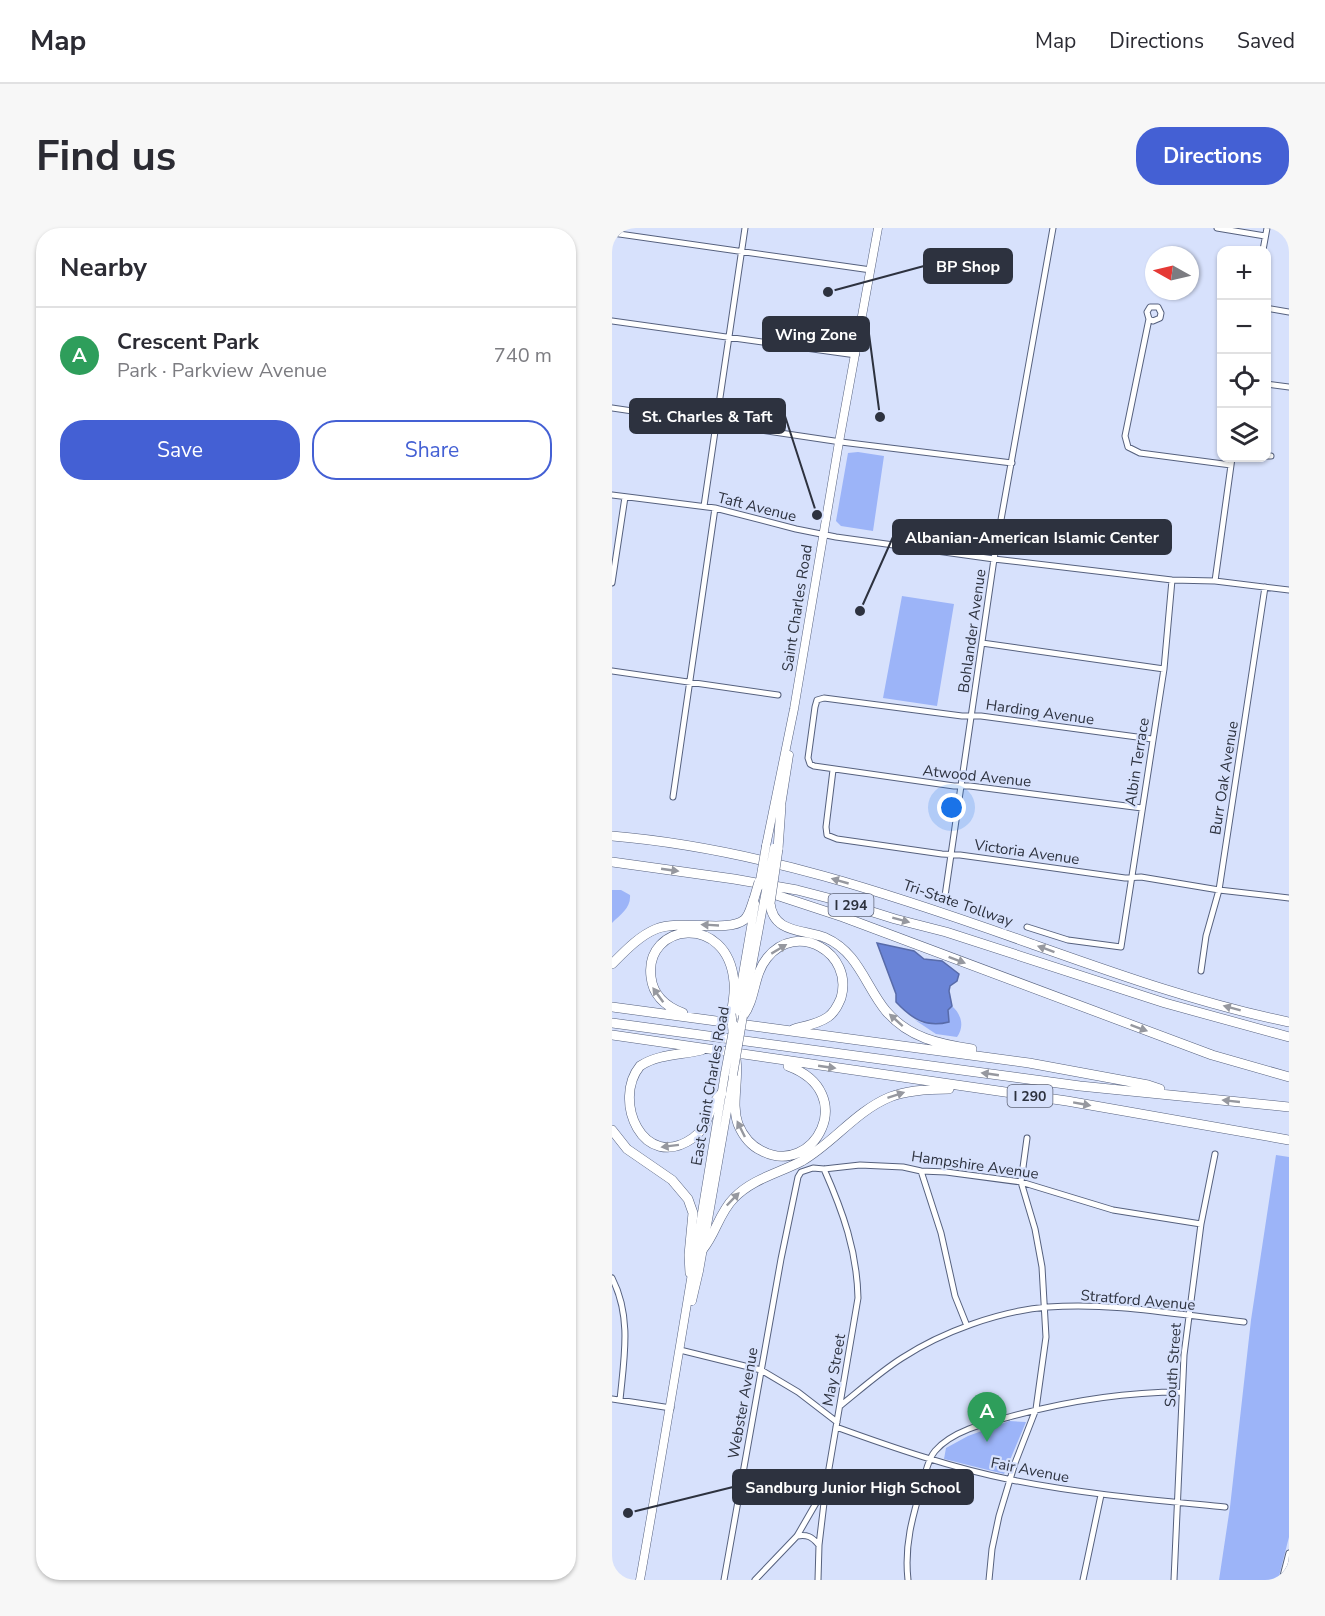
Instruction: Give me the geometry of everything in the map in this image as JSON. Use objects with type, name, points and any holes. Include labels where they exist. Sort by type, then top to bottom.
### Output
[{"type":"highway","points":[[612,964],[635,942],[657,929],[681,924],[737,924],[748,915],[761,901],[781,806]]},
{"type":"highway","name":"Tri-State Tollway","points":[[612,836],[683,846],[810,872],[896,897],[1097,967],[1196,998],[1289,1022]]},
{"type":"highway","name":"Tri-State Tollway","points":[[612,862],[734,879],[828,898],[946,932],[1165,1003],[1289,1037]]},
{"type":"highway","points":[[734,879],[784,898],[843,916],[1212,1055],[1289,1077]]},
{"type":"highway","points":[[759,882],[761,901],[782,925],[826,938],[844,949],[853,958],[886,1012],[912,1033],[932,1042],[1017,1056],[1029,1063]]},
{"type":"highway","points":[[709,1020],[667,1006],[657,996],[652,985],[650,972],[657,951],[666,941],[680,933],[693,932],[706,936],[723,950],[731,966],[734,984],[737,1015],[733,1031]]},
{"type":"highway","points":[[737,1015],[749,1008],[755,981],[767,958],[793,942],[815,944],[826,950],[838,964],[843,986],[841,997],[833,1013],[827,1018],[808,1026],[785,1031]]},
{"type":"highway","points":[[612,1007],[1029,1063],[1148,1085],[1173,1094]]},
{"type":"highway","name":"I 290","points":[[612,1023],[1080,1086],[1289,1107]]},
{"type":"highway","name":"I 290","points":[[612,1035],[1067,1101],[1289,1140]]},
{"type":"highway","points":[[706,1049],[658,1058],[639,1067],[630,1076],[623,1089],[621,1102],[623,1117],[630,1131],[644,1142],[662,1147],[676,1146],[702,1130],[716,1098],[722,1093]]},
{"type":"highway","points":[[736,1059],[732,1074],[735,1112],[741,1130],[747,1140],[761,1151],[771,1155],[786,1156],[801,1152],[817,1137],[825,1119],[825,1101],[814,1080],[799,1070],[769,1059]]},
{"type":"highway","points":[[703,1249],[726,1207],[741,1191],[812,1155],[879,1102],[915,1091],[938,1089],[998,1091]]},
{"type":"highway","points":[[612,1130],[627,1149],[672,1180],[688,1199],[693,1213],[689,1255],[690,1273]]},
{"type":"main road","name":"Saint Charles Road","points":[[773,848],[823,534],[878,228]]},
{"type":"main road","name":"Saint Charles Road","points":[[781,806],[794,709]]},
{"type":"main road","points":[[759,882],[773,848]]},
{"type":"main road","name":"East Saint Charles Road","points":[[736,1059],[737,1015],[761,901]]},
{"type":"main road","name":"East Saint Charles Road","points":[[683,1331],[703,1249],[732,1074],[733,1031]]},
{"type":"main road","name":"East Saint Charles Road","points":[[640,1580],[671,1408],[690,1273],[722,1093],[732,1074]]},
{"type":"street","points":[[704,506],[745,228]]},
{"type":"street","name":"Bohlander Avenue","points":[[945,896],[994,559],[1053,228]]},
{"type":"street","points":[[1216,228],[1265,236]]},
{"type":"street","points":[[1264,246],[1267,228]]},
{"type":"street","points":[[612,232],[871,270]]},
{"type":"street","points":[[1271,310],[1289,312]]},
{"type":"street","points":[[1149,319],[1125,436],[1128,447],[1140,453],[1231,465]]},
{"type":"street","points":[[612,321],[856,355]]},
{"type":"street","points":[[1271,385],[1289,387]]},
{"type":"street","points":[[612,408],[839,442],[1012,463]]},
{"type":"street","points":[[1215,581],[1231,462]]},
{"type":"street","name":"Taft Avenue","points":[[612,495],[704,506],[823,534],[994,559],[1172,580],[1215,581],[1289,590]]},
{"type":"street","points":[[612,583],[625,497]]},
{"type":"street","points":[[673,797],[715,508]]},
{"type":"street","name":"Albin Terrace","points":[[1027,927],[1068,940],[1120,947],[1164,669],[1172,580]]},
{"type":"street","name":"Burr Oak Avenue","points":[[1201,971],[1206,936],[1219,890],[1265,587]]},
{"type":"street","points":[[982,644],[1164,669]]},
{"type":"street","points":[[612,671],[778,695]]},
{"type":"street","name":"Harding Avenue","points":[[810,764],[808,758],[815,707],[817,700],[824,698],[1152,739]]},
{"type":"street","name":"Atwood Avenue","points":[[810,764],[833,770],[1142,808]]},
{"type":"street","name":"Victoria Avenue","points":[[833,770],[826,827],[827,835],[837,839],[1289,898]]},
{"type":"street","points":[[989,1580],[994,1533],[1010,1480],[1036,1409],[1044,1365],[1046,1308],[1040,1254],[1021,1182],[1027,1138]]},
{"type":"street","name":"South Street","points":[[1174,1580],[1182,1392],[1188,1316],[1215,1154]]},
{"type":"street","name":"Hampshire Avenue","points":[[787,1230],[801,1172],[809,1168],[824,1169],[860,1165],[903,1167],[1021,1182],[1113,1210],[1202,1224]]},
{"type":"street","name":"May Street","points":[[818,1580],[819,1545],[826,1486],[858,1308],[858,1282],[854,1251],[847,1225],[824,1169]]},
{"type":"street","points":[[921,1171],[941,1233],[955,1296],[967,1326]]},
{"type":"street","name":"Webster Avenue","points":[[724,1580],[787,1230]]},
{"type":"street","points":[[612,1278],[621,1300],[626,1327],[620,1400]]},
{"type":"street","name":"Stratford Avenue","points":[[840,1406],[900,1359],[927,1344],[967,1326],[1013,1313],[1046,1308],[1132,1309],[1244,1322]]},
{"type":"street","name":"Fair Avenue","points":[[680,1350],[761,1370],[798,1392],[837,1425],[885,1446],[930,1459],[1010,1480],[1101,1495],[1225,1507]]},
{"type":"street","points":[[908,1580],[906,1552],[910,1524],[930,1459],[935,1451],[961,1433],[1036,1409],[1109,1395],[1182,1392]]},
{"type":"street","points":[[612,1399],[671,1408]]},
{"type":"street","points":[[755,1580],[797,1536],[826,1486]]},
{"type":"street","points":[[1083,1580],[1101,1495]]},
{"type":"street","points":[[797,1536],[812,1537],[819,1545]]},
{"type":"street","points":[[1282,1580],[1289,1553]]},
{"type":"street","points":[[727,1566],[730,1580]]},
{"type":"shaded area","points":[[858,452],[884,456],[873,531],[841,526],[836,521],[848,453]]},
{"type":"shaded area","points":[[902,596],[954,604],[937,706],[883,698]]},
{"type":"shaded area","points":[[612,890],[621,890],[630,895],[630,900],[622,914],[612,923]]},
{"type":"shaded area","points":[[877,943],[914,951],[924,959],[942,961],[959,974],[957,981],[950,986],[952,1006],[948,1010],[949,1022],[933,1024],[920,1021],[896,1002],[896,994]]},
{"type":"shaded area","points":[[952,1006],[961,1020],[961,1029],[957,1037],[936,1034],[915,1020],[923,1023],[949,1022],[948,1010]]},
{"type":"shaded area","points":[[1276,1155],[1289,1157],[1289,1537],[1278,1580],[1219,1580],[1230,1507],[1251,1320]]},
{"type":"shaded area","points":[[1009,1421],[1026,1422],[1004,1474],[944,1459],[946,1448],[968,1436]]},
{"type":"place","name":"BP Shop","points":[[828,292]]},
{"type":"place","name":"Wing Zone","points":[[880,417]]},
{"type":"place","name":"St. Charles & Taft","points":[[817,515]]},
{"type":"place","name":"Albanian-American Islamic Center","points":[[860,611]]},
{"type":"place","name":"Crescent Park","points":[[987,1442]]},
{"type":"place","name":"Sandburg Junior High School","points":[[628,1513]]}]
